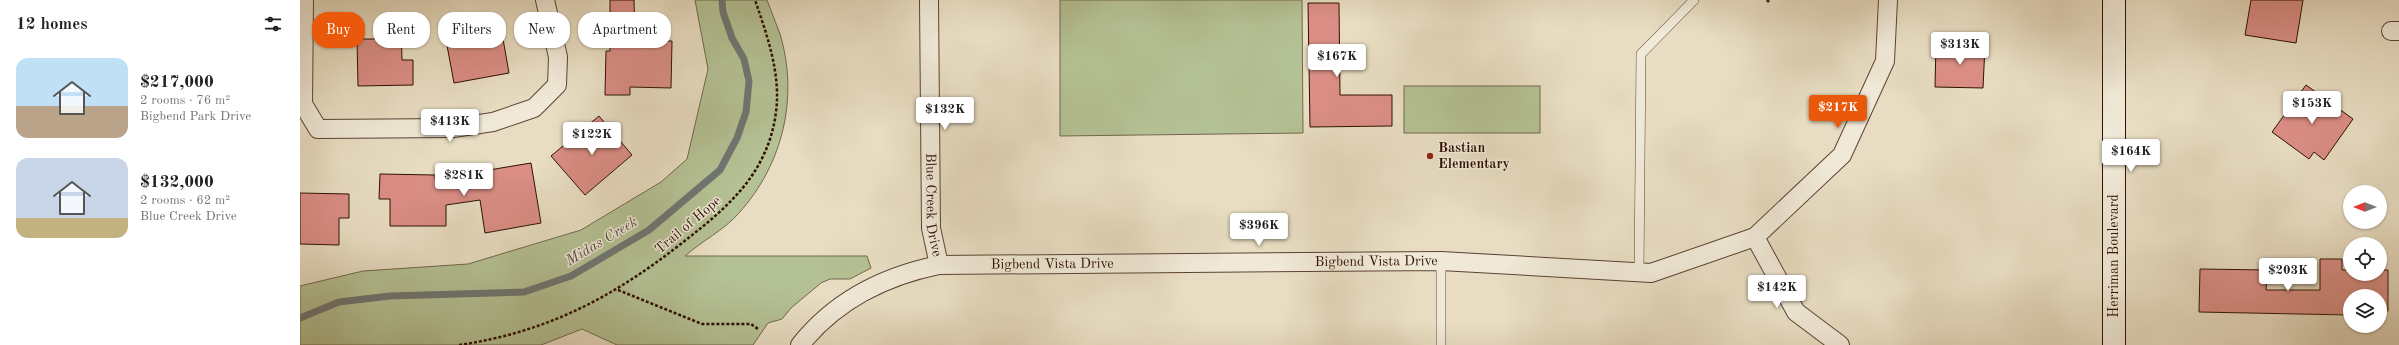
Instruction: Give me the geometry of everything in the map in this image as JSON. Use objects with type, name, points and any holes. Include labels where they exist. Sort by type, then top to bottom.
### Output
[{"type":"main road","name":"Herriman Boulevard","points":[[2114,0],[2114,345]]},
{"type":"street","points":[[304,0],[303,104],[318,129],[453,128],[493,122],[534,108],[557,84],[558,57],[545,0]]},
{"type":"street","name":"Blue Creek Drive","points":[[929,0],[931,228],[939,265]]},
{"type":"street","points":[[1840,345],[1796,312],[1755,237],[1842,155],[1885,62],[1888,0]]},
{"type":"street","name":"Bigbend Vista Drive","points":[[800,345],[821,323],[861,293],[893,277],[939,265],[1441,261],[1651,273],[1755,237]]},
{"type":"lane","points":[[1639,272],[1641,54],[1694,0]]},
{"type":"lane","points":[[1441,261],[1441,345]]},
{"type":"path","name":"Trail of Hope","points":[[459,345],[486,341],[550,322],[617,290],[651,268],[717,216],[745,188],[760,162],[770,138],[776,111],[775,77],[769,42],[755,0]]},
{"type":"path","points":[[617,290],[702,324],[751,324],[758,330]]},
{"type":"green space","points":[[695,0],[767,0],[780,34],[788,82],[787,105],[783,129],[767,173],[754,194],[739,213],[720,230],[685,256],[867,256],[871,268],[850,279],[830,279],[821,283],[791,308],[782,319],[768,323],[753,345],[617,345],[582,329],[541,345],[300,345],[300,286],[363,271],[468,264],[581,230],[661,182],[687,159],[708,69]]},
{"type":"green space","points":[[1060,0],[1302,0],[1303,133],[1060,136]]},
{"type":"green space","points":[[1404,86],[1540,86],[1540,133],[1404,133]]},
{"type":"building","points":[[610,0],[634,0],[634,12],[610,12]]},
{"type":"building","points":[[2251,0],[2303,0],[2296,43],[2245,35]]},
{"type":"building","points":[[1308,3],[1339,3],[1340,95],[1392,95],[1392,126],[1310,127]]},
{"type":"building","points":[[365,39],[373,39],[373,48],[402,48],[402,60],[413,60],[413,85],[358,86],[357,48],[365,48]]},
{"type":"building","points":[[672,41],[671,88],[630,87],[630,95],[605,95],[606,51],[610,51],[610,48],[671,48]]},
{"type":"building","points":[[1936,43],[1985,45],[1983,88],[1935,87]]},
{"type":"building","points":[[447,48],[505,48],[509,73],[454,83]]},
{"type":"building","points":[[2306,85],[2353,119],[2324,160],[2314,152],[2309,159],[2272,132]]},
{"type":"building","points":[[599,116],[632,155],[585,195],[551,156]]},
{"type":"building","points":[[531,163],[541,223],[485,233],[480,200],[446,205],[446,226],[390,226],[390,199],[379,199],[380,174],[435,175],[435,179]]},
{"type":"building","points":[[300,193],[349,194],[349,218],[339,218],[339,245],[300,244]]},
{"type":"building","points":[[2320,259],[2342,259],[2343,281],[2387,281],[2388,270],[2388,311],[2387,289],[2343,289],[2343,315],[2199,312],[2200,269],[2267,270],[2266,290],[2320,290]]},
{"type":"waterway","name":"Midas Creek","points":[[300,318],[339,302],[390,296],[524,292],[571,276],[649,230],[720,170],[737,138],[746,112],[749,81],[744,59],[732,38],[723,12],[722,0]]},
{"type":"place","name":"Bastian Elementary","points":[[1430,156]]}]
